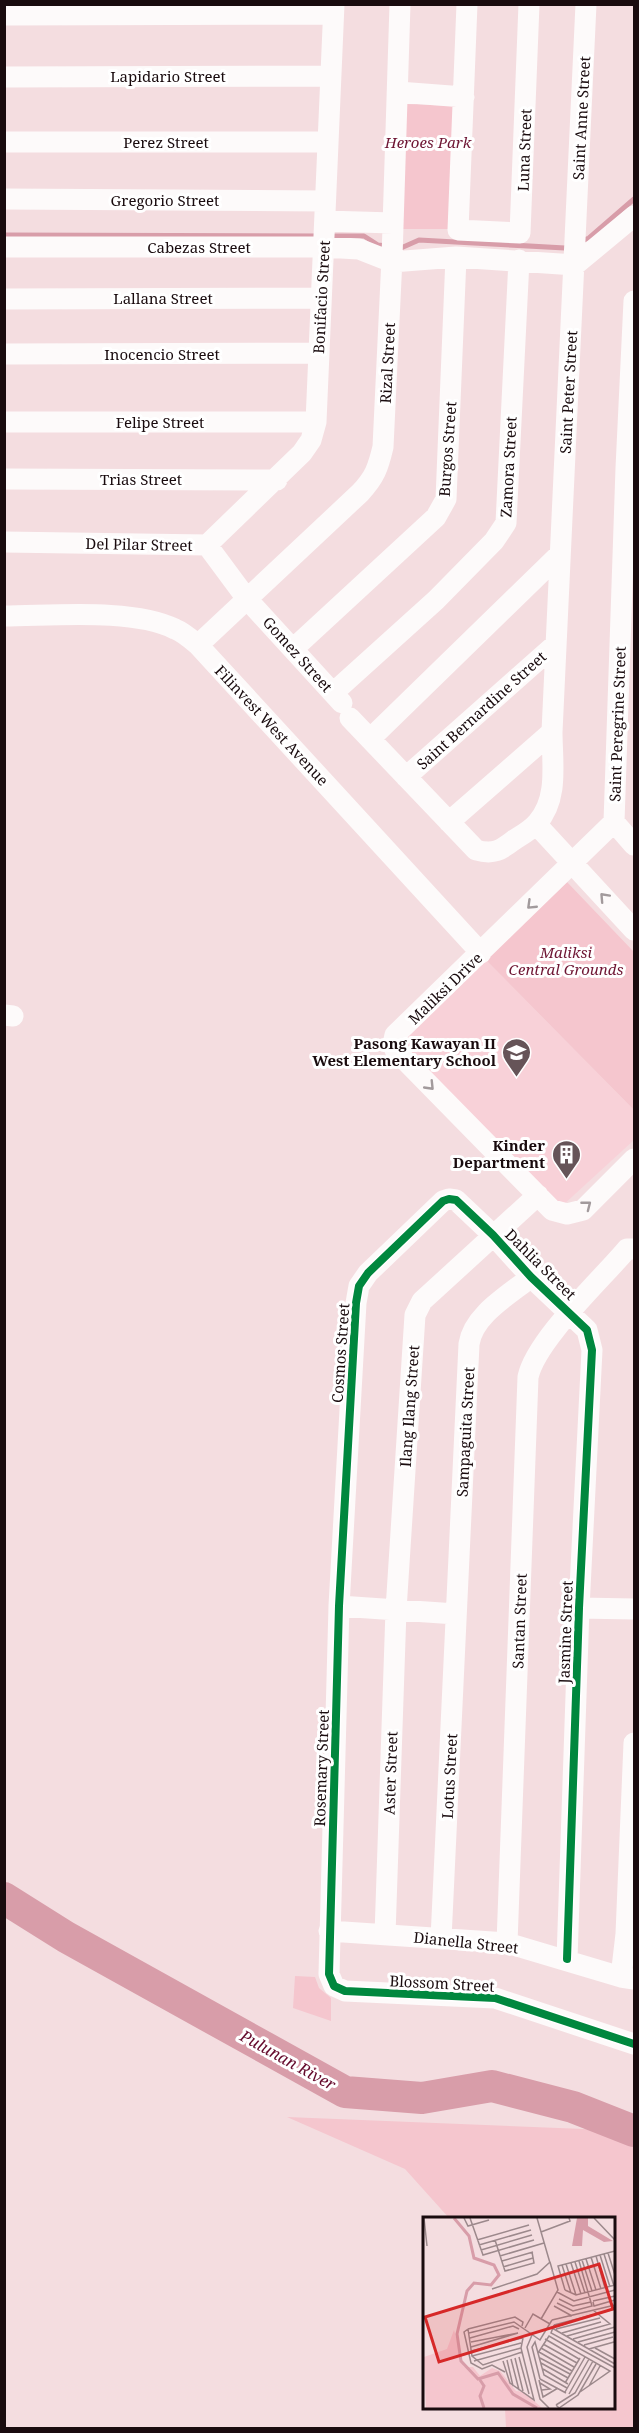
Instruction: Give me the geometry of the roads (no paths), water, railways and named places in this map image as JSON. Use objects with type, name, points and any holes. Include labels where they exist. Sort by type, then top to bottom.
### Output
[{"type":"street","name":"Rizal Street","points":[[198,645],[374,479],[383,447],[392,260],[400,4]]},
{"type":"street","points":[[398,92],[464,97],[467,4]]},
{"type":"street","name":"Luna Street","points":[[464,97],[458,230],[520,233],[529,4]]},
{"type":"street","name":"Saint Anne Street","points":[[576,231],[586,4]]},
{"type":"street","points":[[4,15],[333,9]]},
{"type":"street","name":"Bonifacio Street","points":[[207,545],[277,480],[311,440],[316,422],[333,9]]},
{"type":"street","name":"Lapidario Street","points":[[4,76],[331,76]]},
{"type":"street","name":"Perez Street","points":[[4,142],[328,142]]},
{"type":"street","name":"Gregorio Street","points":[[4,199],[324,227]]},
{"type":"street","points":[[392,260],[456,257],[519,260],[575,259],[634,216]]},
{"type":"street","name":"Cabezas Street","points":[[324,227],[359,249],[392,260]]},
{"type":"street","name":"Cabezas Street","points":[[4,247],[324,227],[393,229]]},
{"type":"street","name":"Saint Peter Street","points":[[536,824],[547,810],[551,797],[552,732],[576,231]]},
{"type":"street","name":"Burgos Street","points":[[293,649],[436,517],[446,500],[456,257]]},
{"type":"street","name":"Zamora Street","points":[[333,693],[436,600],[494,541],[506,523],[519,260]]},
{"type":"street","name":"Lallana Street","points":[[4,299],[321,298]]},
{"type":"street","name":"Saint Peregrine Street","points":[[614,822],[634,301]]},
{"type":"street","name":"Inocencio Street","points":[[4,354],[319,353]]},
{"type":"street","name":"Felipe Street","points":[[4,422],[316,422]]},
{"type":"street","name":"Trias Street","points":[[4,479],[277,480]]},
{"type":"street","name":"Del Pilar Street","points":[[4,542],[207,545],[247,599]]},
{"type":"street","points":[[370,740],[560,554]]},
{"type":"street","name":"Gomez Street","points":[[247,599],[333,693],[370,740],[476,850],[488,854],[498,852],[536,824]]},
{"type":"street","name":"Filinvest West Avenue","points":[[4,616],[107,616],[150,620],[176,629],[198,645],[481,953]]},
{"type":"street","name":"Saint Bernardine Street","points":[[406,777],[556,644]]},
{"type":"street","points":[[449,822],[552,732]]},
{"type":"street","points":[[614,822],[634,845]]},
{"type":"street","name":"Maliksi Drive","points":[[614,822],[395,1035],[393,1044],[395,1050],[552,1210],[567,1214],[583,1210],[634,1159]]},
{"type":"street","points":[[536,824],[634,930]]},
{"type":"street","name":"Ilang Ilang Street","points":[[396,1610],[415,1315],[422,1300],[492,1234],[538,1195]]},
{"type":"street","name":"Cosmos Street","points":[[339,1606],[356,1303],[359,1286],[368,1273],[443,1201],[449,1198],[456,1200],[492,1234]]},
{"type":"street","name":"Dahlia Street","points":[[492,1234],[531,1277],[571,1313],[627,1249],[634,1249]]},
{"type":"street","name":"Sampaguita Street","points":[[456,1614],[471,1332],[478,1321],[531,1277]]},
{"type":"street","name":"Jasmine Street","points":[[567,1959],[579,1608],[592,1350],[587,1330],[571,1313]]},
{"type":"street","name":"Santan Street","points":[[507,1943],[528,1377],[531,1364],[537,1354],[571,1313]]},
{"type":"street","points":[[339,1606],[456,1614]]},
{"type":"street","name":"Rosemary Street","points":[[329,1931],[339,1606]]},
{"type":"street","points":[[579,1608],[634,1609]]},
{"type":"street","name":"Aster Street","points":[[385,1935],[396,1610]]},
{"type":"street","name":"Lotus Street","points":[[441,1939],[456,1614]]},
{"type":"street","points":[[628,1978],[626,1934],[634,1743]]},
{"type":"street","name":"Dianella Street","points":[[329,1931],[507,1943],[628,1978]]},
{"type":"street","name":"Blossom Street","points":[[329,1931],[329,1974],[334,1986],[345,1992],[495,1998],[634,2044]]},
{"type":"waterway","points":[[579,242],[589,238],[634,199]]},
{"type":"waterway","points":[[4,235],[321,236]]},
{"type":"waterway","points":[[330,236],[364,236],[378,245],[387,246]]},
{"type":"waterway","points":[[396,247],[401,248],[419,240],[565,248],[570,245]]},
{"type":"waterway","name":"Pulunan River","points":[[4,1898],[66,1937],[345,2092],[422,2098],[492,2086],[573,2107],[634,2131]]},
{"type":"place","name":"Pasong Kawayan II West Elementary School","points":[[517,1078]]},
{"type":"place","name":"Kinder Department","points":[[566,1180]]},
{"type":"park label","name":"Heroes Park","points":[[428,142]]},
{"type":"park label","name":"Maliksi Central Grounds","points":[[566,960]]}]
